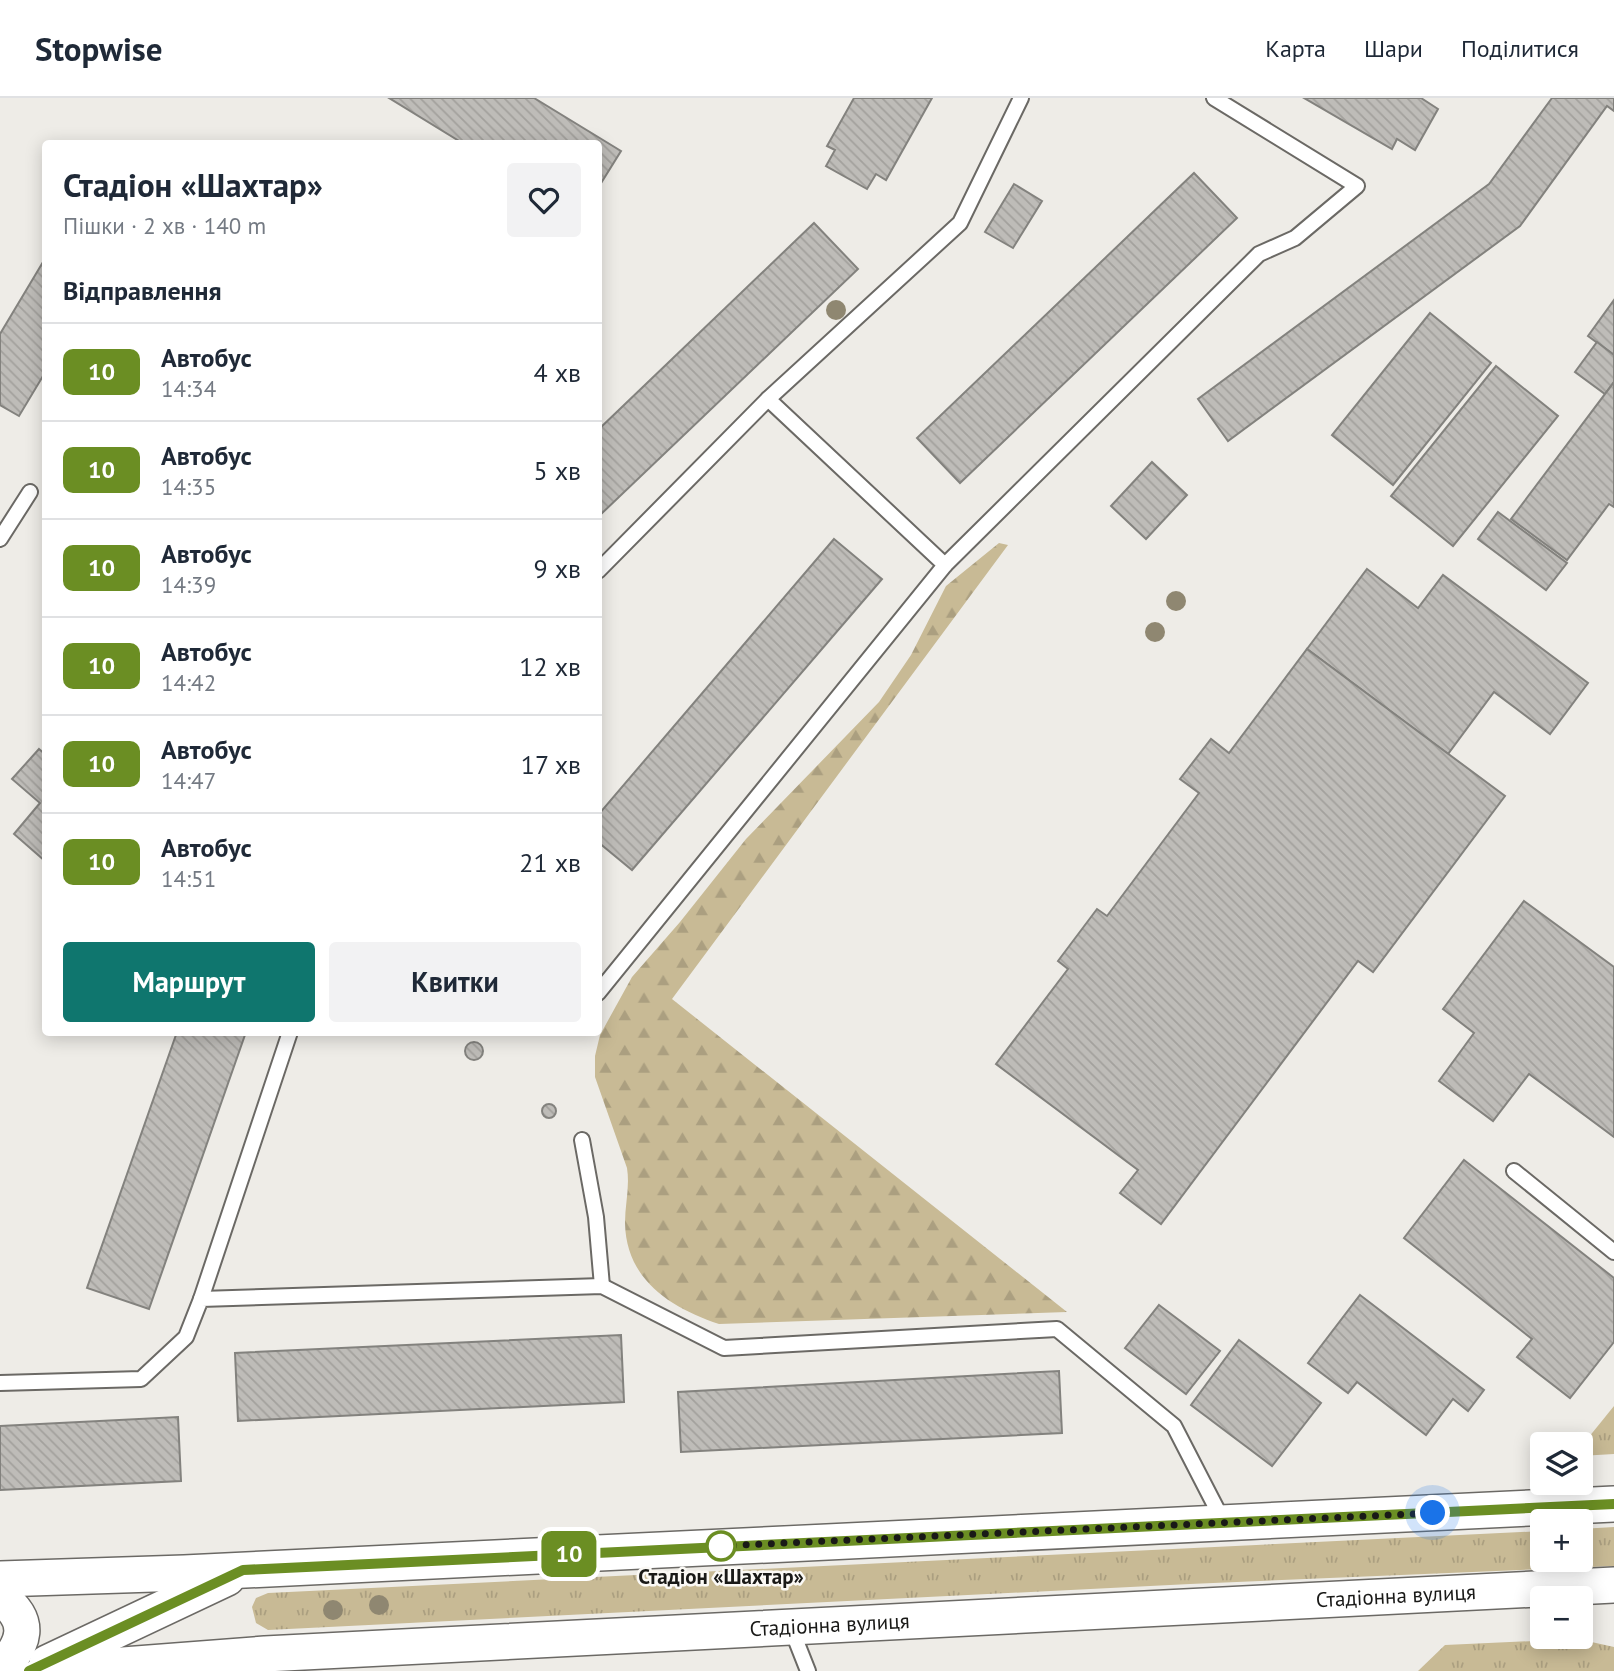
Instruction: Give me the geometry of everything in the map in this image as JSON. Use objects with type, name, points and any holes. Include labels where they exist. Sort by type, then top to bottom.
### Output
[{"type":"street","points":[[0,1579],[243,1570],[1614,1504]]},
{"type":"street","points":[[29,1671],[243,1570]]},
{"type":"street","name":"Стадіонна вулиця","points":[[45,1671],[265,1654],[1614,1585]]},
{"type":"street","points":[[0,1597],[10,1604],[20,1620],[23,1636],[16,1653],[0,1670]]},
{"type":"lane","points":[[602,568],[768,399],[960,223],[1021,98]]},
{"type":"lane","points":[[602,988],[945,565],[1259,254],[1295,238],[1357,186],[1214,98]]},
{"type":"lane","points":[[768,399],[945,565]]},
{"type":"lane","points":[[0,539],[30,492]]},
{"type":"lane","points":[[0,1382],[141,1379],[186,1337],[289,1036]]},
{"type":"lane","points":[[583,1140],[596,1217],[602,1286]]},
{"type":"lane","points":[[1514,1171],[1614,1252]]},
{"type":"lane","points":[[201,1299],[602,1286],[723,1348],[1057,1329],[1174,1426],[1224,1524]]},
{"type":"lane","points":[[790,1627],[808,1671]]},
{"type":"green space","points":[[999,543],[1008,545],[672,999],[1067,1312],[719,1324],[668,1300],[654,1289],[633,1261],[627,1243],[625,1223],[627,1168],[595,1077],[595,1056],[600,1036],[632,977],[746,839],[879,702],[911,655],[946,586]]},
{"type":"green space","points":[[1614,1406],[1614,1454],[1593,1455],[1593,1432]]},
{"type":"green space","points":[[1614,1527],[1614,1566],[1593,1567],[1593,1528]]},
{"type":"green space","points":[[1530,1532],[1530,1570],[268,1630],[256,1623],[252,1607],[256,1598],[268,1593]]},
{"type":"green space","points":[[1530,1641],[1530,1649],[1593,1649],[1593,1642],[1614,1647],[1614,1671],[1418,1671],[1445,1645]]},
{"type":"building","points":[[389,98],[534,98],[621,151],[602,182],[602,140],[457,140]]},
{"type":"building","points":[[854,98],[932,98],[886,180],[876,174],[867,189],[826,166],[835,150],[827,146]]},
{"type":"building","points":[[1304,98],[1421,98],[1438,109],[1415,150],[1397,139],[1392,149]]},
{"type":"building","points":[[1552,98],[1614,98],[1614,111],[1607,106],[1520,226],[1228,441],[1198,399],[1489,184]]},
{"type":"building","points":[[1194,173],[1237,218],[960,483],[917,438]]},
{"type":"building","points":[[1014,184],[1042,201],[1013,248],[985,232]]},
{"type":"building","points":[[814,223],[858,269],[602,513],[602,426]]},
{"type":"building","points":[[42,264],[42,378],[19,416],[0,405],[0,334]]},
{"type":"building","points":[[1614,300],[1614,355],[1588,336]]},
{"type":"building","points":[[1430,313],[1491,363],[1393,485],[1332,435]]},
{"type":"building","points":[[1597,342],[1614,355],[1614,382],[1605,394],[1575,372]]},
{"type":"building","points":[[1496,366],[1558,416],[1453,546],[1391,496]]},
{"type":"building","points":[[1614,382],[1614,507],[1609,504],[1567,560],[1511,519]]},
{"type":"building","points":[[1152,462],[1187,495],[1146,539],[1111,506]]},
{"type":"building","points":[[1498,512],[1567,563],[1546,590],[1478,539]]},
{"type":"building","points":[[834,539],[882,579],[632,870],[602,845],[602,810]]},
{"type":"building","points":[[1367,569],[1418,608],[1443,575],[1588,683],[1550,734],[1494,692],[1448,754],[1307,649]]},
{"type":"building","points":[[1307,649],[1505,796],[1373,972],[1358,961],[1161,1224],[1120,1193],[1138,1170],[996,1064],[1068,969],[1058,961],[1097,909],[1107,916],[1199,793],[1180,779],[1211,739],[1229,753]]},
{"type":"building","points":[[39,749],[42,752],[42,858],[14,834],[40,803],[12,779]]},
{"type":"building","points":[[1524,901],[1614,967],[1614,1137],[1529,1074],[1493,1121],[1439,1081],[1474,1033],[1443,1009]]},
{"type":"building","points":[[176,1036],[245,1036],[149,1309],[87,1288]]},
{"type":"building","points":[[474,1042],[480,1045],[483,1051],[480,1057],[474,1060],[468,1057],[465,1051],[468,1045]]},
{"type":"building","points":[[546,1104],[552,1104],[556,1111],[552,1118],[546,1118],[542,1114],[542,1108]]},
{"type":"building","points":[[1464,1160],[1614,1278],[1614,1342],[1570,1398],[1517,1357],[1532,1339],[1404,1238]]},
{"type":"building","points":[[1360,1295],[1484,1390],[1468,1411],[1453,1399],[1426,1435],[1357,1382],[1348,1393],[1308,1363]]},
{"type":"building","points":[[1159,1305],[1220,1351],[1186,1394],[1125,1348]]},
{"type":"building","points":[[621,1335],[624,1402],[238,1421],[235,1353]]},
{"type":"building","points":[[1239,1340],[1321,1403],[1272,1466],[1191,1405]]},
{"type":"building","points":[[1059,1371],[1062,1433],[681,1452],[678,1392]]},
{"type":"building","points":[[178,1417],[181,1481],[0,1490],[0,1426]]},
{"type":"bus line","name":"10","points":[[29,1671],[243,1570],[1614,1504]]},
{"type":"place","name":"Стадіон «Шахтар»","points":[[721,1546]]},
{"type":"route","points":[[721,1546],[1433,1513]]}]
